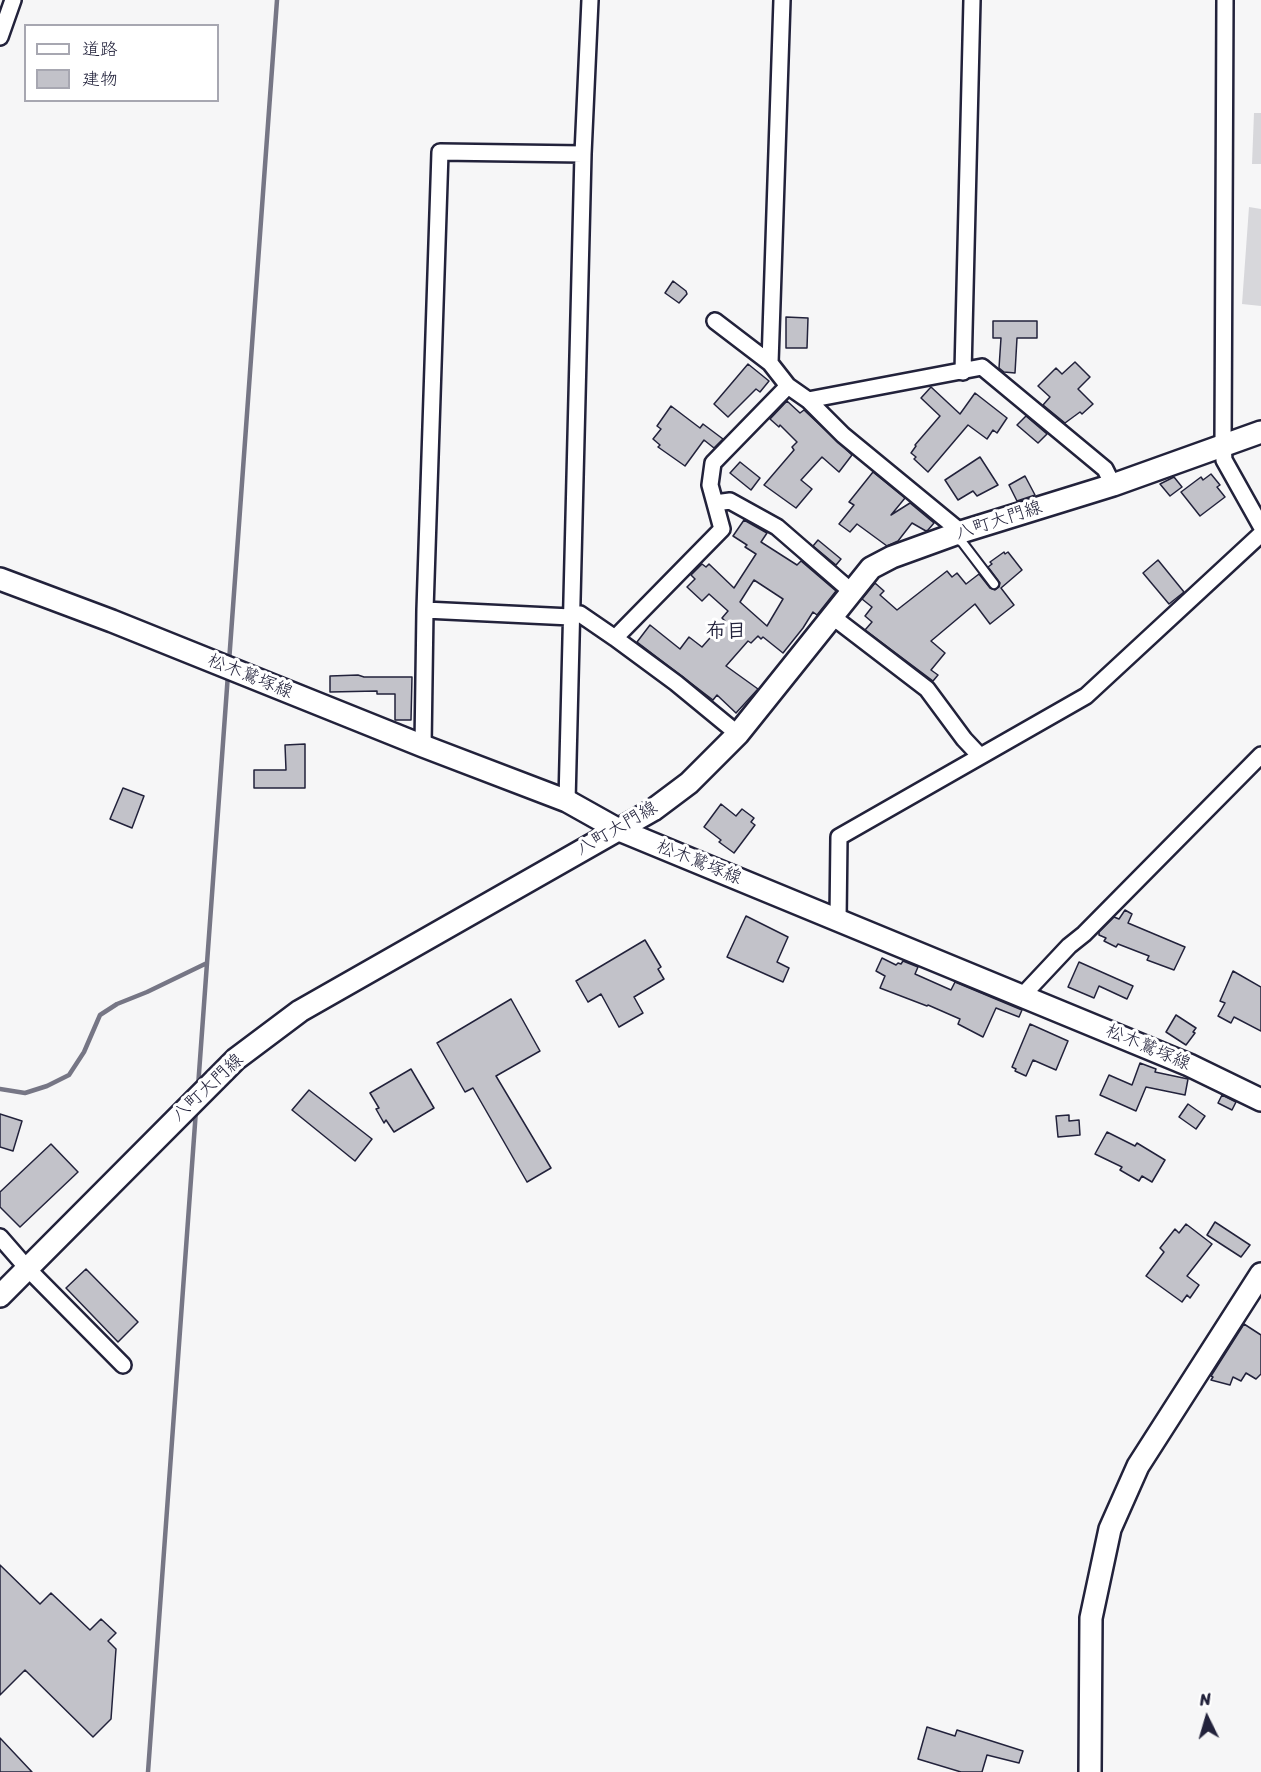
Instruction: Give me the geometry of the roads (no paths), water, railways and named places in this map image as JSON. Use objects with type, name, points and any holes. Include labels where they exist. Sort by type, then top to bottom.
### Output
[{"type":"main road","name":"八町大門線","points":[[0,1296],[236,1059],[300,1011],[653,810],[689,783],[738,734],[871,568],[892,557],[956,534],[1113,485],[1261,432]]},
{"type":"main road","name":"松木鷲塚線","points":[[0,579],[567,801],[617,829],[1023,995],[1189,1065],[1260,1098]]},
{"type":"main road","points":[[1089,1772],[1091,1618],[1110,1529],[1138,1466],[1261,1274]]},
{"type":"street","points":[[0,37],[13,0]]},
{"type":"street","points":[[567,801],[590,0]]},
{"type":"street","points":[[770,363],[782,0]]},
{"type":"street","points":[[963,372],[972,0]]},
{"type":"street","points":[[1225,0],[1224,460],[1261,526]]},
{"type":"street","points":[[423,746],[425,610],[440,152],[584,154]]},
{"type":"street","points":[[715,321],[770,363],[788,386],[808,400],[843,435],[956,534]]},
{"type":"street","points":[[808,400],[982,368],[1105,469],[1113,485]]},
{"type":"street","points":[[615,638],[722,529],[710,485],[713,464],[788,386]]},
{"type":"street","points":[[715,503],[730,501],[777,526],[852,592]]},
{"type":"street","points":[[838,920],[839,837],[1086,696],[1261,534]]},
{"type":"street","points":[[425,610],[580,614],[676,683],[738,734]]},
{"type":"street","points":[[833,617],[927,689],[964,739],[980,756]]},
{"type":"street","points":[[1023,995],[1069,946],[1084,934],[1261,755]]},
{"type":"street","points":[[0,1238],[123,1365]]},
{"type":"lane","points":[[956,534],[994,584]]},
{"type":"waterway","points":[[229,662],[277,0]]},
{"type":"waterway","points":[[198,1087],[228,674]]},
{"type":"waterway","points":[[0,1089],[25,1093],[47,1086],[69,1075],[84,1052],[100,1015],[117,1004],[207,963]]},
{"type":"waterway","points":[[148,1772],[196,1110]]},
{"type":"district","name":"布目","points":[[726,632]]}]
